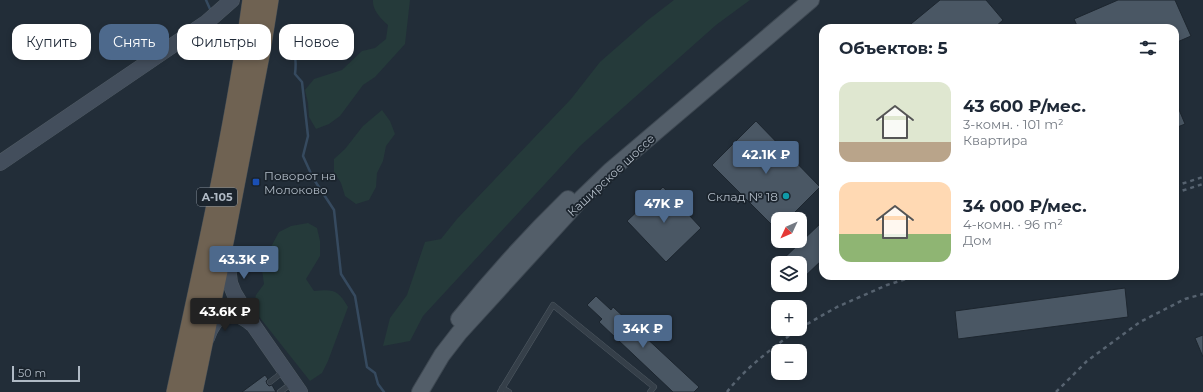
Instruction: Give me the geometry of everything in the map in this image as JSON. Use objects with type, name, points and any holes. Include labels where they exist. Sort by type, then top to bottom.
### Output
[{"type":"highway","name":"А-105","points":[[176,392],[210,238],[245,48],[252,0]]},
{"type":"highway","name":"А-105","points":[[193,392],[225,237],[261,50],[269,0]]},
{"type":"main road","points":[[0,163],[207,22],[232,0]]},
{"type":"main road","name":"Каширское шоссе","points":[[411,392],[419,376],[450,330],[488,283],[544,222],[600,168],[797,0]]},
{"type":"main road","name":"Каширское шоссе","points":[[420,392],[442,355],[459,333],[582,198],[617,165],[811,0]]},
{"type":"main road","points":[[225,237],[230,283],[234,293],[254,326],[293,382]]},
{"type":"main road","points":[[202,351],[210,330],[225,314],[233,313],[243,317],[254,326]]},
{"type":"lane","points":[[509,392],[501,390],[553,305],[654,387],[650,392]]},
{"type":"lane","points":[[270,382],[293,382]]},
{"type":"lane","points":[[280,392],[293,382]]},
{"type":"green space","points":[[373,0],[410,0],[405,44],[375,77],[363,85],[340,116],[329,124],[316,129],[309,117],[305,90],[314,79],[342,70],[362,51],[375,48],[386,39],[388,25],[375,11]]},
{"type":"green space","points":[[674,0],[750,0],[716,25],[580,146],[423,316],[410,341],[383,346],[390,318],[407,295],[425,242],[441,239],[457,219],[571,99],[600,62],[648,20]]},
{"type":"green space","points":[[382,110],[390,121],[395,134],[386,146],[383,161],[377,173],[376,187],[369,200],[356,204],[345,196],[341,183],[334,172],[334,159],[345,149],[363,126]]},
{"type":"green space","points":[[308,223],[317,228],[320,241],[320,256],[306,279],[314,291],[326,290],[335,292],[341,297],[348,307],[322,373],[310,381],[253,309],[256,295],[264,284],[262,270],[266,256],[279,232],[291,226]]},
{"type":"building","points":[[940,0],[986,0],[1003,20],[998,24],[911,24]]},
{"type":"building","points":[[1118,0],[1175,0],[1191,36],[1179,41],[1179,24],[1076,24],[1074,19]]},
{"type":"building","points":[[1179,110],[1185,124],[1179,126]]},
{"type":"building","points":[[756,121],[819,186],[819,188],[795,212],[771,212],[771,224],[712,165]]},
{"type":"building","points":[[663,187],[701,228],[666,262],[627,221]]},
{"type":"building","points":[[819,225],[819,263],[807,274],[807,256],[786,256],[795,248],[807,248],[807,236]]},
{"type":"building","points":[[1125,288],[1128,317],[958,339],[955,311]]},
{"type":"building","points":[[596,296],[611,310],[613,307],[699,387],[694,392],[673,392],[599,322],[602,319],[587,305]]},
{"type":"building","points":[[1203,335],[1203,357],[1195,338]]},
{"type":"building","points":[[265,375],[268,379],[266,381],[267,384],[269,386],[272,385],[276,392],[242,392]]},
{"type":"waterway","points":[[206,0],[210,9]]},
{"type":"waterway","points":[[296,60],[295,74],[302,82],[308,136],[303,156],[313,178],[334,210],[341,274],[355,296],[367,367],[375,373],[378,384],[384,392]]},
{"type":"railway","points":[[1179,185],[1203,177]]},
{"type":"railway","points":[[1179,192],[1203,184]]},
{"type":"railway","points":[[807,324],[837,307],[887,285],[903,280]]},
{"type":"railway","points":[[1056,392],[1087,361],[1140,322],[1185,299],[1203,294]]},
{"type":"railway","points":[[727,392],[751,366],[789,336]]},
{"type":"place","name":"Поворот на Молоково","points":[[256,182]]},
{"type":"place","name":"Склад № 18","points":[[786,196]]}]
